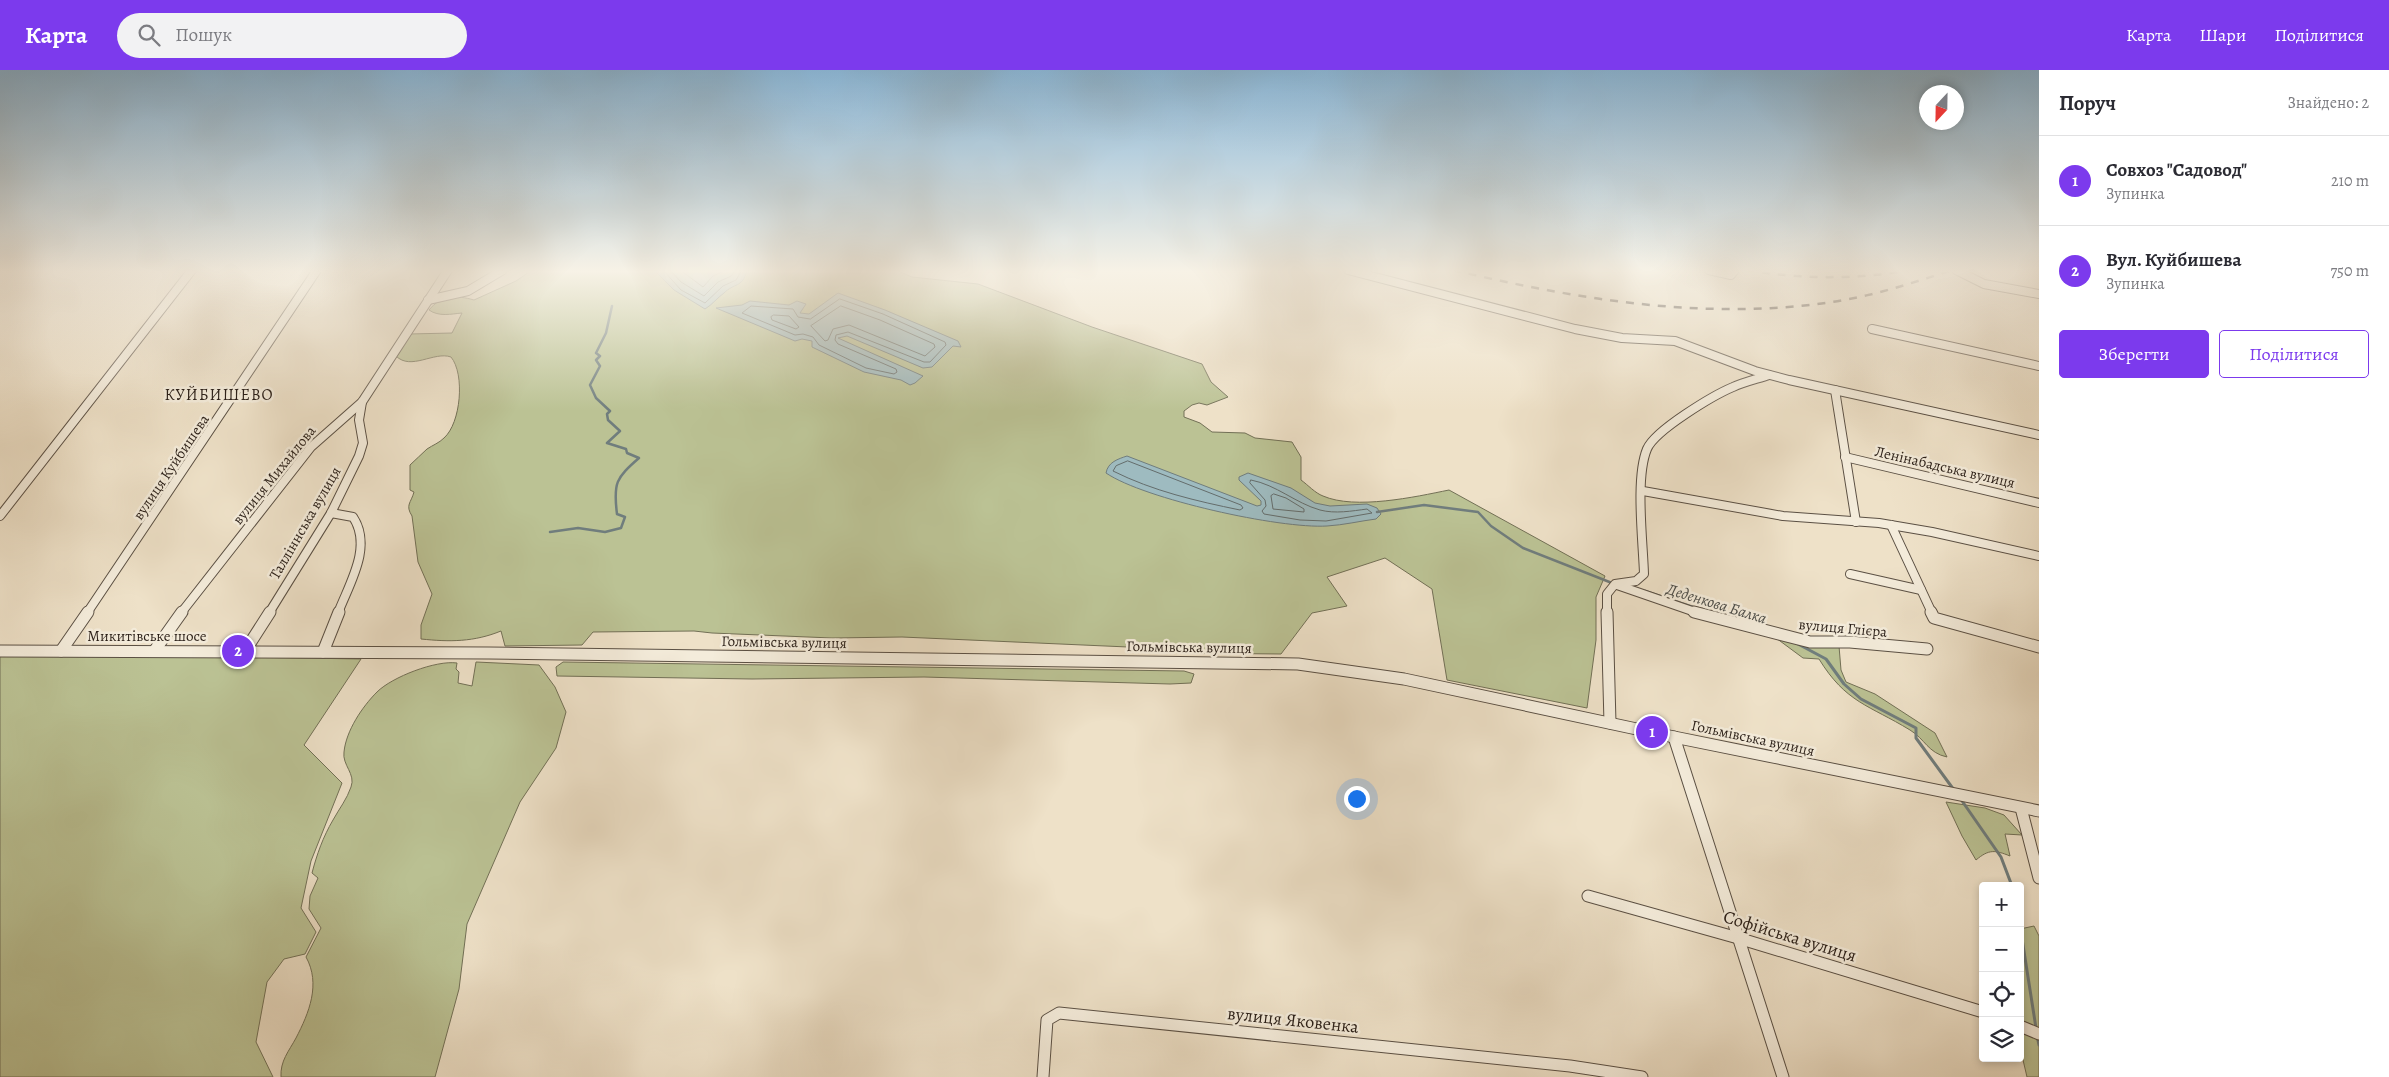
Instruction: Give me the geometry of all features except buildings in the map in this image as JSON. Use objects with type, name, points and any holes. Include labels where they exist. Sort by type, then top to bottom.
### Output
[{"type":"street","points":[[0,516],[155,317]]},
{"type":"street","name":"вулиця Куйбишева","points":[[61,651],[154,516],[286,317]]},
{"type":"street","name":"вулиця Михайлова","points":[[155,650],[179,616],[311,448],[362,402],[417,317]]},
{"type":"street","points":[[1529,317],[1575,329],[1622,338],[1675,341],[1769,375],[2039,435]]},
{"type":"street","points":[[1872,329],[2039,366]]},
{"type":"street","points":[[1610,722],[1607,594],[1615,584],[1636,581],[1644,574],[1643,491],[1644,467],[1648,447],[1669,427],[1732,387],[1769,375]]},
{"type":"street","points":[[1835,390],[1856,522]]},
{"type":"street","name":"Талліннська вулиця","points":[[245,651],[331,513],[362,449],[363,443],[359,420],[362,402]]},
{"type":"street","name":"Ленінабадська вулиця","points":[[1845,457],[2039,503]]},
{"type":"street","points":[[1643,491],[1783,516],[1891,525],[2039,556]]},
{"type":"street","points":[[324,652],[362,549],[357,523],[353,517],[331,513]]},
{"type":"street","points":[[1891,525],[1934,618],[2039,647]]},
{"type":"street","points":[[1850,574],[1921,590]]},
{"type":"street","name":"вулиця Глієра","points":[[1615,584],[1710,617],[1810,642],[1850,642],[1927,650]]},
{"type":"street","name":"Микитівське шосе","points":[[0,651],[324,652]]},
{"type":"street","name":"Гольмівська вулиця","points":[[324,652],[1298,664],[1404,679],[1674,737],[2039,811]]},
{"type":"street","points":[[1674,737],[1783,1077]]},
{"type":"street","points":[[2021,808],[2039,878]]},
{"type":"street","name":"Софійська вулиця","points":[[1588,896],[1738,938],[1979,1011]]},
{"type":"street","name":"вулиця Яковенка","points":[[1043,1077],[1048,1020],[1059,1013],[1642,1077]]},
{"type":"street","points":[[2024,1028],[2039,1034]]},
{"type":"green space","points":[[460,317],[1065,317],[1202,364],[1211,382],[1228,397],[1207,405],[1199,403],[1192,405],[1184,411],[1184,417],[1200,423],[1212,432],[1245,433],[1255,438],[1292,442],[1301,457],[1301,480],[1320,495],[1336,500],[1368,502],[1403,499],[1449,490],[1605,576],[1596,597],[1596,640],[1587,708],[1447,680],[1432,589],[1385,558],[1327,577],[1347,606],[1312,613],[1281,654],[1176,653],[1172,645],[1128,647],[902,637],[832,638],[694,631],[593,632],[582,645],[505,646],[501,631],[491,635],[462,640],[421,639],[421,625],[432,594],[418,562],[412,516],[409,509],[414,492],[410,490],[410,465],[427,449],[442,440],[450,431],[457,410],[459,386],[458,375],[451,357],[437,356],[409,362],[396,356],[409,334],[452,333]]},
{"type":"green space","points":[[1776,638],[1839,646],[1841,670],[1846,682],[1875,694],[1935,733],[1947,757],[1935,752],[1910,730],[1859,702],[1839,685],[1819,659],[1803,658]]},
{"type":"green space","points":[[0,653],[361,659],[304,745],[342,783],[311,861],[301,908],[316,932],[305,954],[284,959],[267,982],[256,1042],[273,1077],[0,1077]]},
{"type":"green space","points":[[476,662],[539,665],[555,687],[566,712],[556,748],[520,802],[467,924],[459,989],[435,1077],[281,1077],[283,1061],[301,1028],[312,998],[313,978],[306,957],[321,928],[309,909],[310,896],[318,878],[312,873],[326,833],[351,787],[352,778],[345,761],[344,752],[351,728],[371,698],[384,686],[403,675],[438,664],[457,663],[456,669],[459,672],[458,683],[472,686]]},
{"type":"green space","points":[[563,662],[1184,671],[1194,674],[1191,683],[1170,684],[924,677],[752,679],[557,676],[556,667]]},
{"type":"green space","points":[[1946,802],[1985,808],[2004,815],[2022,835],[2005,834],[2010,856],[1989,852],[1976,860]]},
{"type":"green space","points":[[2034,926],[2039,936],[2039,1077],[2027,1077],[2024,1062],[2024,928]]},
{"type":"water","points":[[738,317],[901,317],[958,341],[961,347],[953,346],[932,367],[923,368],[847,336],[838,338],[923,376],[910,385],[901,380],[864,372],[812,347],[812,341],[802,339],[795,341]]},
{"type":"water","points":[[1127,456],[1257,506],[1261,505],[1261,501],[1239,480],[1239,477],[1248,473],[1291,488],[1315,503],[1330,506],[1367,504],[1377,508],[1381,514],[1376,519],[1346,524],[1306,526],[1278,523],[1213,510],[1150,493],[1124,483],[1106,473],[1111,464]]},
{"type":"waterway","points":[[550,532],[578,528],[605,532],[621,528],[625,517],[617,514],[616,488],[621,476],[639,458],[627,453],[626,449],[607,443],[620,431],[608,420],[607,414],[610,411],[596,398],[590,385],[600,366],[596,360],[600,356],[596,353],[606,333],[610,317]]},
{"type":"waterway","name":"Деденкова Балка","points":[[1377,512],[1424,505],[1478,512],[1491,526],[1523,548],[1612,583]]},
{"type":"waterway","name":"Деденкова Балка","points":[[1645,591],[1696,608]]},
{"type":"waterway","name":"Деденкова Балка","points":[[1798,644],[1826,659],[1844,684],[1861,699],[1916,728],[1916,738],[1954,790]]},
{"type":"waterway","name":"Деденкова Балка","points":[[1960,798],[2001,857],[2010,882]]},
{"type":"waterway","name":"Деденкова Балка","points":[[2020,927],[2036,1028]]},
{"type":"waterway","name":"Деденкова Балка","points":[[2037,1036],[2039,1045]]},
{"type":"place","name":"Вул. Куйбишева","points":[[238,651]]},
{"type":"place","name":"Совхоз \"Садовод\"","points":[[1652,732]]},
{"type":"district","name":"КУЙБИШЕВО","points":[[219,394]]}]
